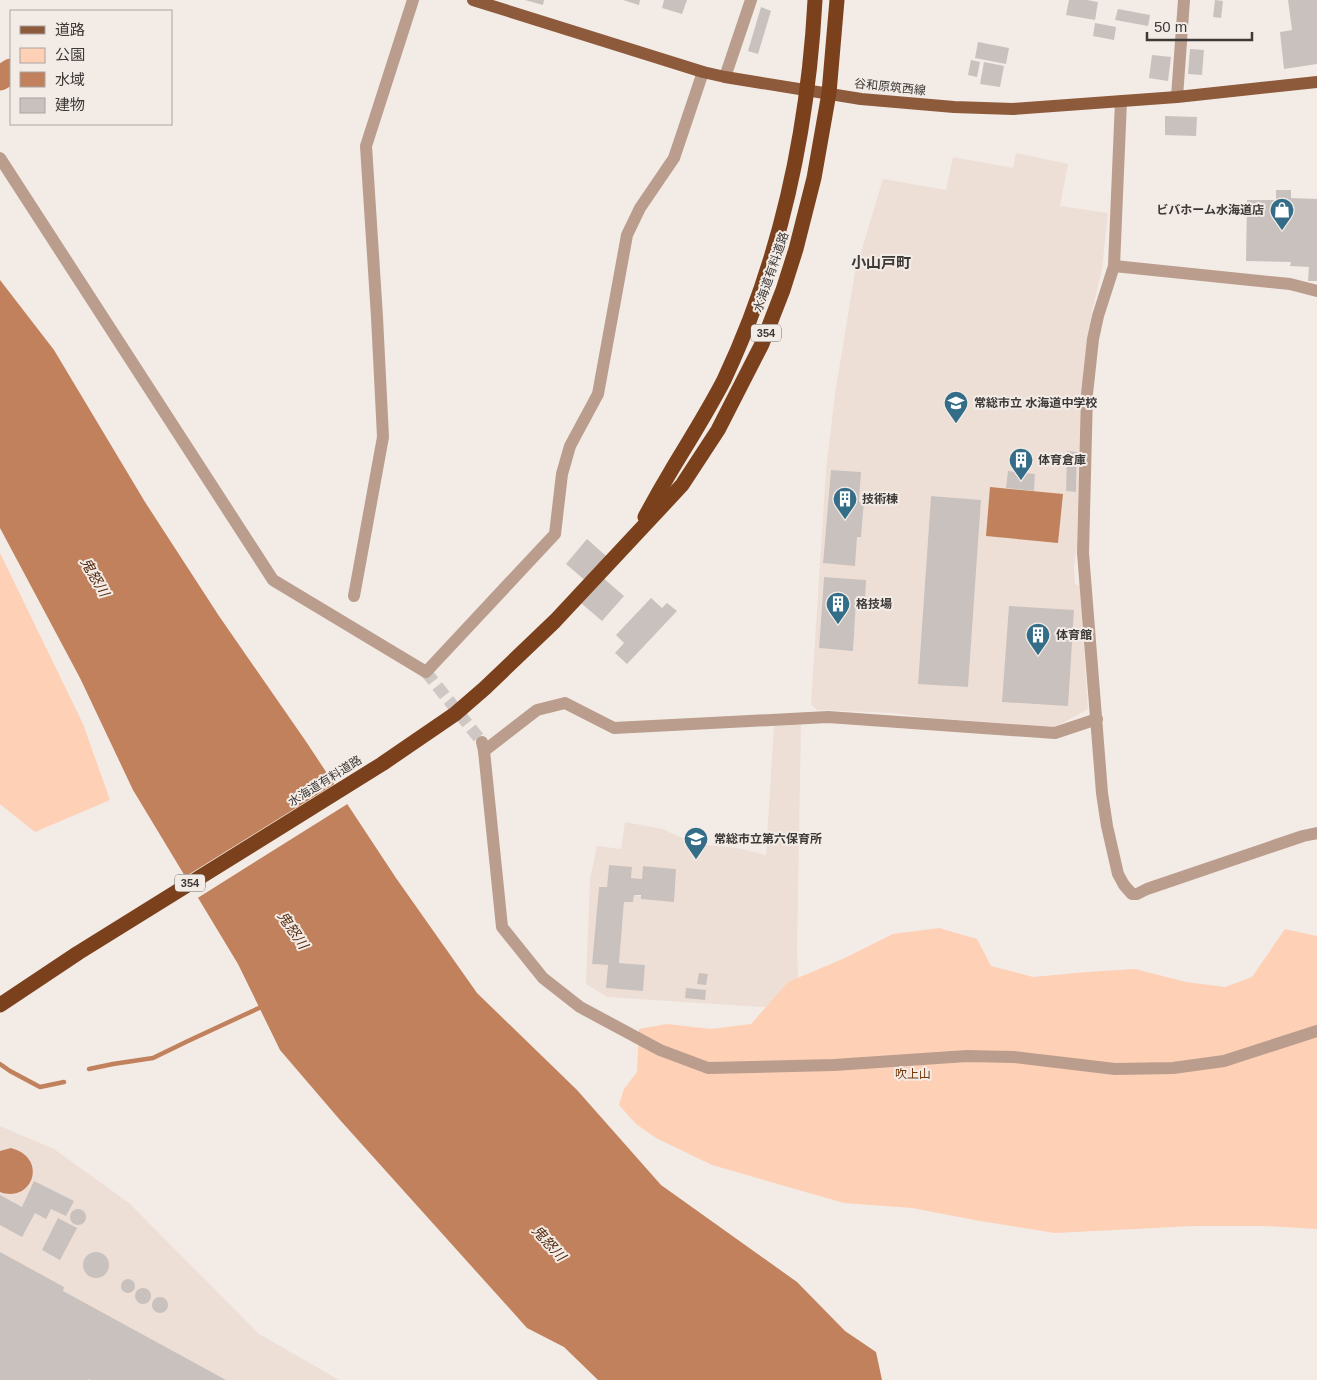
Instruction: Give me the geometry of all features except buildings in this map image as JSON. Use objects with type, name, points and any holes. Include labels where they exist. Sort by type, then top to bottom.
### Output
[{"type":"highway","name":"354","points":[[808,90],[815,0]]},
{"type":"highway","name":"354","points":[[829,93],[837,0]]},
{"type":"highway","name":"水海道有料道路","points":[[631,540],[692,437],[722,382],[744,334],[756,303],[784,214],[808,90]]},
{"type":"highway","name":"水海道有料道路","points":[[0,1005],[78,953],[382,764],[455,714],[555,621],[682,485],[718,430],[762,344],[783,290],[796,249],[814,178],[829,93]]},
{"type":"main road","name":"谷和原筑西線","points":[[473,0],[703,72],[861,99],[954,107],[1004,108],[1177,97],[1317,82]]},
{"type":"street","points":[[354,596],[383,437],[366,146],[413,0]]},
{"type":"street","points":[[724,77],[752,0]]},
{"type":"street","points":[[1177,97],[1184,0]]},
{"type":"street","points":[[0,158],[273,580],[426,672],[555,534],[562,474],[570,446],[598,394],[627,235],[640,208],[674,158],[703,72]]},
{"type":"street","points":[[1121,101],[1114,266],[1096,324],[1087,394],[1083,553],[1102,794],[1108,834],[1118,874],[1132,894],[1137,894],[1284,842],[1317,833]]},
{"type":"street","points":[[1114,266],[1290,284],[1317,290]]},
{"type":"street","points":[[1097,719],[1055,733],[828,717],[614,728],[566,703],[537,710],[482,746],[502,928],[543,978],[580,1007],[660,1050],[708,1068],[834,1065],[967,1056],[1014,1057],[1115,1069],[1173,1068],[1224,1061],[1317,1031]]},
{"type":"shaded area","name":"常総市立 水海道中学校","points":[[1016,153],[1068,164],[1060,206],[1108,213],[1102,269],[1091,316],[1081,396],[1077,545],[1074,567],[1075,584],[1080,586],[1088,709],[1055,727],[921,717],[894,713],[817,710],[811,704],[826,470],[835,394],[855,272],[883,179],[946,190],[953,157],[1013,168]],"holes":[[[1067,451],[1077,452],[1076,492],[1066,491]],[[831,470],[861,472],[859,502],[864,503],[861,537],[857,537],[855,565],[823,563]],[[1008,471],[1035,474],[1034,491],[1007,488]],[[931,496],[981,500],[968,687],[918,683]],[[824,577],[866,580],[865,601],[856,601],[853,650],[819,648]]]},
{"type":"shaded area","name":"常総市立第六保育所","points":[[801,723],[797,950],[799,1003],[762,1007],[607,997],[586,984],[590,879],[597,846],[621,849],[625,822],[662,829],[696,844],[738,848],[766,855],[774,725]],"holes":[[[609,865],[632,867],[631,878],[642,879],[644,866],[676,869],[673,901],[634,895],[633,902],[624,902],[619,963],[645,965],[643,991],[607,988],[608,965],[592,964],[599,887],[607,887]]]},
{"type":"shaded area","points":[[0,1126],[54,1149],[129,1203],[259,1334],[339,1380],[0,1380]]},
{"type":"green space","points":[[0,553],[83,724],[110,800],[35,832],[0,804]]},
{"type":"green space","name":"吹上山","points":[[939,928],[977,939],[991,966],[1033,977],[1135,969],[1186,982],[1225,987],[1252,977],[1285,929],[1317,936],[1317,1229],[1264,1226],[1194,1226],[1055,1233],[912,1208],[844,1203],[712,1165],[656,1138],[636,1124],[619,1105],[624,1089],[637,1072],[639,1029],[667,1024],[711,1029],[751,1024],[788,982],[845,958],[893,934]]},
{"type":"water","name":"鬼怒川","points":[[0,280],[54,350],[145,502],[219,616],[307,743],[396,878],[477,993],[577,1090],[661,1185],[797,1282],[845,1331],[876,1352],[882,1380],[598,1380],[564,1347],[527,1328],[340,1120],[280,1050],[238,964],[133,790],[80,678],[0,528]]},
{"type":"water","points":[[990,487],[1063,494],[1058,543],[986,536]]},
{"type":"water","points":[[11,1148],[23,1153],[30,1161],[33,1169],[32,1178],[28,1186],[21,1192],[11,1194],[0,1192],[0,1151]]},
{"type":"pier","points":[[336,783],[349,803],[196,899],[183,878]]},
{"type":"waterway","points":[[0,78],[10,72]]},
{"type":"waterway","points":[[89,1069],[153,1058],[259,1008]]},
{"type":"waterway","points":[[0,1064],[40,1087],[64,1082]]},
{"type":"tunnel","points":[[426,672],[482,742]]},
{"type":"place","name":"ビバホーム水海道店","points":[[1282,231]]},
{"type":"place","name":"常総市立 水海道中学校","points":[[956,424]]},
{"type":"place","name":"体育倉庫","points":[[1021,481]]},
{"type":"place","name":"技術棟","points":[[845,520]]},
{"type":"place","name":"格技場","points":[[838,625]]},
{"type":"place","name":"体育館","points":[[1038,656]]},
{"type":"place","name":"常総市立第六保育所","points":[[696,860]]},
{"type":"district","name":"小山戸町","points":[[881,262]]}]
